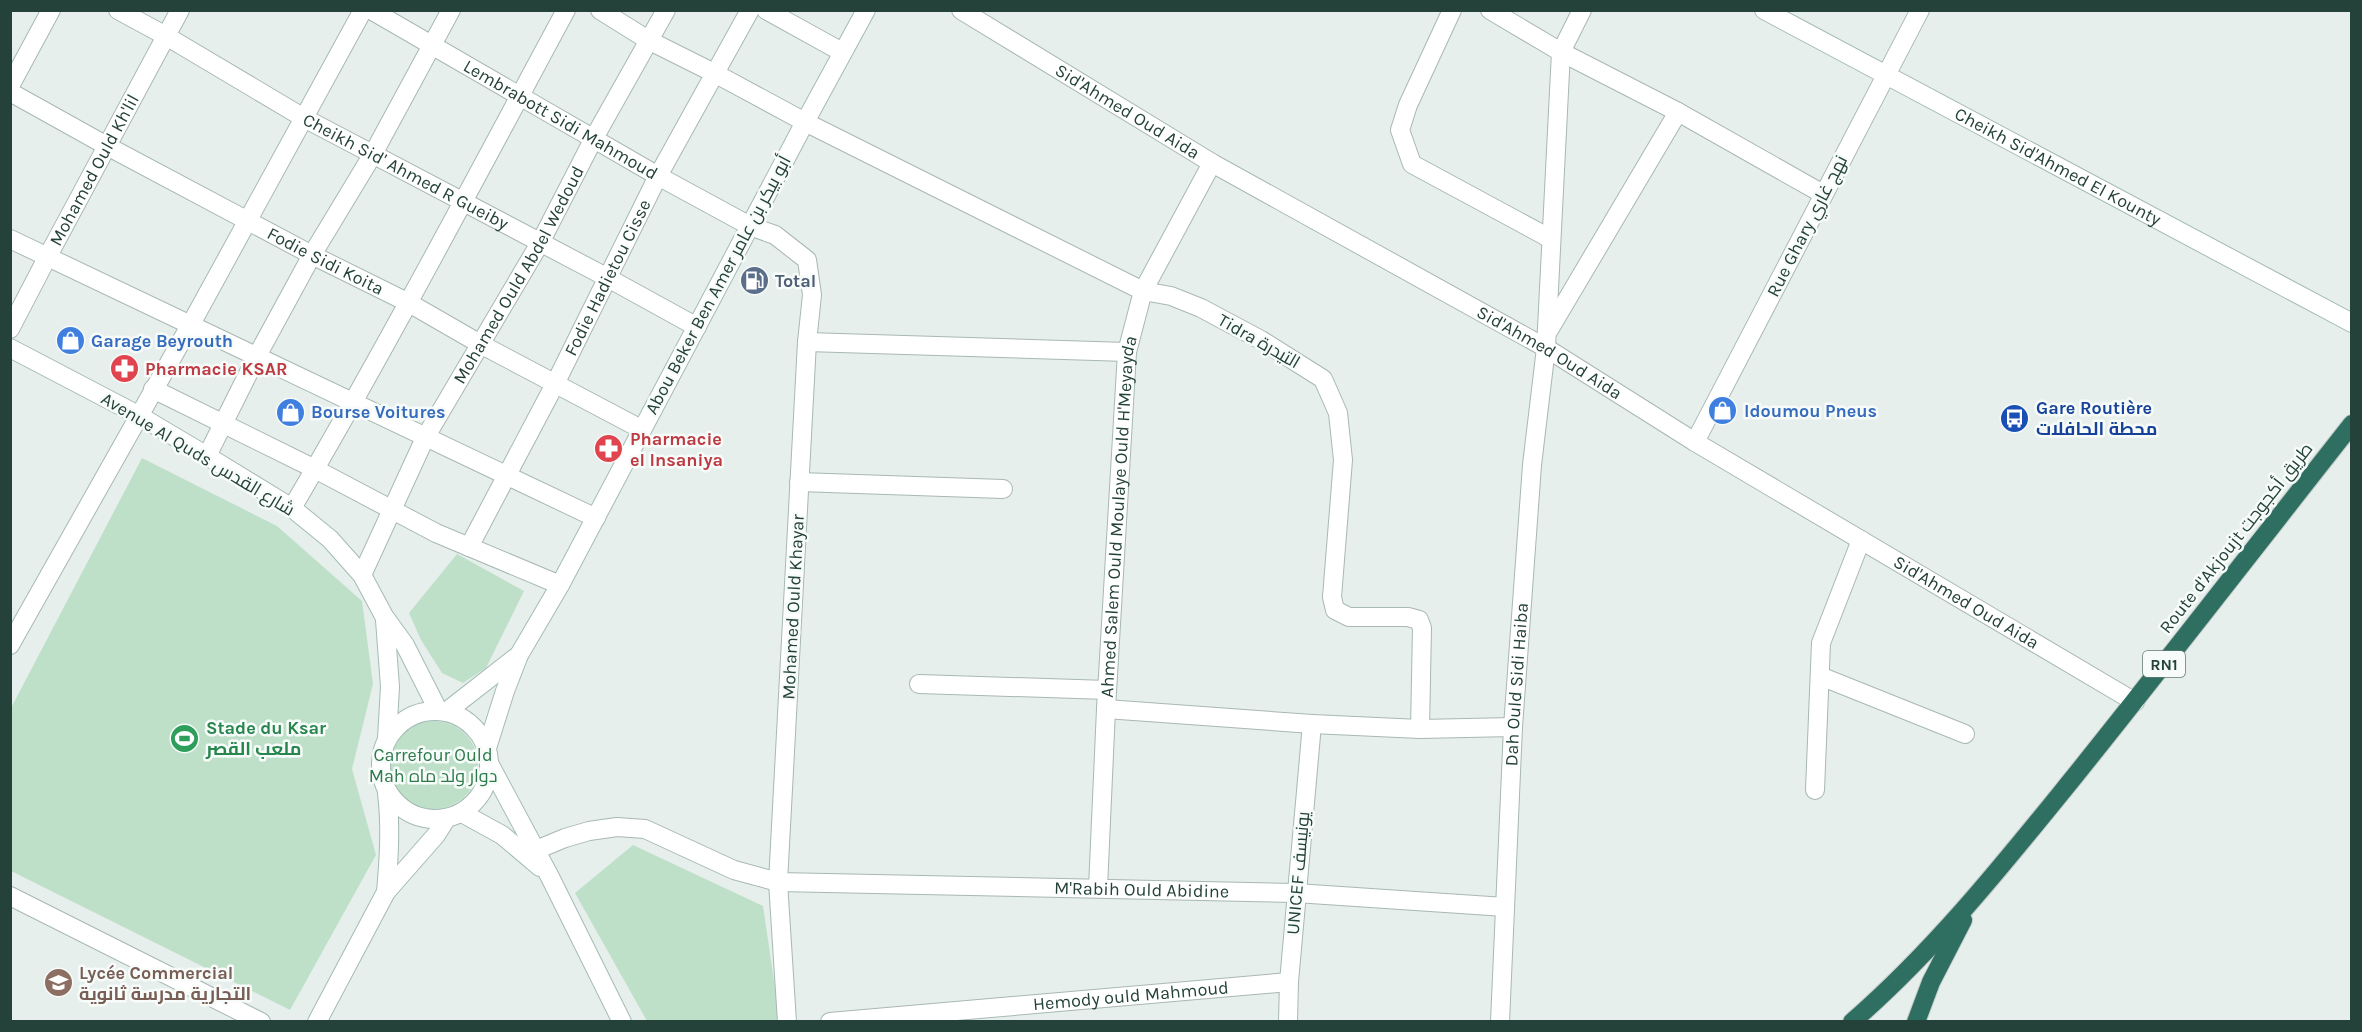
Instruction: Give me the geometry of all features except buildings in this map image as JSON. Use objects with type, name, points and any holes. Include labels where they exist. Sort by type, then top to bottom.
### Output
[{"type":"highway","name":"Route d'Akjoujt طريق أكجوجت","points":[[1852,1022],[1879,999],[1973,902],[2135,702],[2352,424]]},
{"type":"highway","name":"Route d'Akjoujt طريق أكجوجت","points":[[1916,1022],[1931,982],[1973,902]]},
{"type":"street","points":[[10,86],[51,10]]},
{"type":"street","name":"Cheikh Sid' Ahmed R Gueiby","points":[[118,10],[304,118],[697,327]]},
{"type":"street","name":"Mohamed Ould Kh'lil","points":[[10,329],[180,10]]},
{"type":"street","points":[[10,645],[248,221],[363,10]]},
{"type":"street","name":"Lembrabott Sidi Mahmoud","points":[[371,10],[519,97],[750,226]]},
{"type":"street","points":[[207,456],[256,356],[312,255],[373,154],[451,10]]},
{"type":"street","points":[[292,508],[354,403],[465,202],[566,10]]},
{"type":"street","name":"Tidra التيدرة","points":[[600,10],[648,40],[805,122],[1143,291],[1171,296],[1201,308],[1261,340],[1323,379],[1338,413],[1343,460],[1332,597],[1335,610],[1348,617],[1408,617],[1419,620],[1422,628],[1420,729]]},
{"type":"street","name":"Mohamed Ould Abdel Wedoud","points":[[362,575],[425,438],[482,345],[540,243],[594,138],[666,10]]},
{"type":"street","name":"Fodie Hadietou Cisse","points":[[469,547],[555,384],[658,176],[750,10]]},
{"type":"street","points":[[765,10],[842,52]]},
{"type":"street","name":"Abou Beker Ben Amer أبو بيكر بن عامر","points":[[489,757],[505,691],[519,655],[560,585],[866,10]]},
{"type":"street","name":"Sid'Ahmed Oud Aida","points":[[961,10],[1212,163],[1546,341],[1695,442],[2135,702]]},
{"type":"street","points":[[1452,10],[1408,105],[1400,130],[1412,164],[1551,239]]},
{"type":"street","points":[[1490,10],[1561,52],[1678,112],[1823,194]]},
{"type":"street","points":[[1561,52],[1582,10]]},
{"type":"street","name":"Cheikh Sid'Ahmed El Kounty","points":[[1764,10],[2352,323]]},
{"type":"street","name":"Rue Ghary نهج غاري","points":[[1695,442],[1920,10]]},
{"type":"street","name":"Dah Ould Sidi Haiba","points":[[1500,1022],[1513,727],[1532,465],[1546,341],[1561,52]]},
{"type":"street","name":"Fodie Sidi Koita","points":[[10,92],[107,146],[312,255],[409,303],[482,345],[641,429]]},
{"type":"street","points":[[1546,341],[1678,112]]},
{"type":"street","name":"Ahmed Salem Ould Moulaye Ould H'Meyayda","points":[[1098,888],[1127,352],[1143,291],[1212,163]]},
{"type":"street","name":"Mohamed Ould Khayar","points":[[750,226],[775,235],[807,260],[812,295],[807,342],[778,882],[788,1022]]},
{"type":"street","points":[[10,239],[596,518]]},
{"type":"street","points":[[807,342],[1127,352]]},
{"type":"street","name":"Avenue Al Quds شارع القدس","points":[[10,348],[138,415],[207,456],[292,508],[330,539],[362,575],[384,616],[405,645],[442,711]]},
{"type":"street","points":[[153,389],[469,547],[560,585]]},
{"type":"street","points":[[800,482],[1003,489]]},
{"type":"street","points":[[1815,790],[1821,643],[1861,540]]},
{"type":"street","name":"Avenue Al Quds شارع القدس","points":[[384,616],[390,687],[387,738]]},
{"type":"street","name":"Abou Beker Ben Amer أبو بيكر بن عامر","points":[[442,711],[519,655]]},
{"type":"street","points":[[1820,676],[1965,734]]},
{"type":"street","points":[[919,684],[1107,690]]},
{"type":"street","points":[[1106,710],[1420,729],[1513,727]]},
{"type":"street","points":[[386,892],[390,823],[387,793],[380,765],[387,738],[407,718],[420,713],[442,711],[460,717],[481,735],[489,757],[622,1022]]},
{"type":"street","name":"UNICEF يونيسف","points":[[1288,1022],[1296,892],[1312,724]]},
{"type":"street","points":[[317,1022],[386,892],[454,816],[473,805],[483,793],[488,780],[489,757]]},
{"type":"street","points":[[387,793],[398,806],[412,815],[429,820],[454,816],[502,835],[550,877]]},
{"type":"street","name":"M'Rabih Ould Abidine","points":[[536,850],[589,831],[617,827],[645,829],[734,870],[778,882],[1296,892],[1505,907]]},
{"type":"street","points":[[10,896],[261,1022]]},
{"type":"street","name":"Hemody ould Mahmoud","points":[[830,1022],[962,1016],[1289,982]]},
{"type":"green space","name":"Stade du Ksar ملعب القصر","points":[[142,458],[277,526],[362,601],[373,684],[352,769],[376,855],[290,1010],[11,871],[11,708]]},
{"type":"green space","points":[[457,554],[524,591],[486,668],[463,683],[442,673],[421,640],[409,613]]},
{"type":"green space","name":"Carrefour Ould Mah دوار ولد ماه","points":[[434,721],[451,725],[465,734],[474,748],[478,765],[474,782],[465,796],[451,805],[434,809],[417,805],[403,796],[394,782],[390,765],[394,748],[403,734],[417,725]]},
{"type":"green space","points":[[633,845],[763,906],[780,1021],[647,1021],[575,893]]},
{"type":"place","name":"Total","points":[[754,281]]},
{"type":"place","name":"Garage Beyrouth","points":[[70,341]]},
{"type":"place","name":"Pharmacie KSAR","points":[[124,369]]},
{"type":"place","name":"Idoumou Pneus","points":[[1723,411]]},
{"type":"place","name":"Bourse Voitures","points":[[290,412]]},
{"type":"place","name":"Gare Routière محطة الحافلات","points":[[2015,418]]},
{"type":"place","name":"Pharmacie el Insaniya","points":[[609,449]]},
{"type":"place","name":"Stade du Ksar ملعب القصر","points":[[185,738]]},
{"type":"place","name":"Lycée Commercial التجارية مدرسة ثانوية","points":[[58,983]]}]
